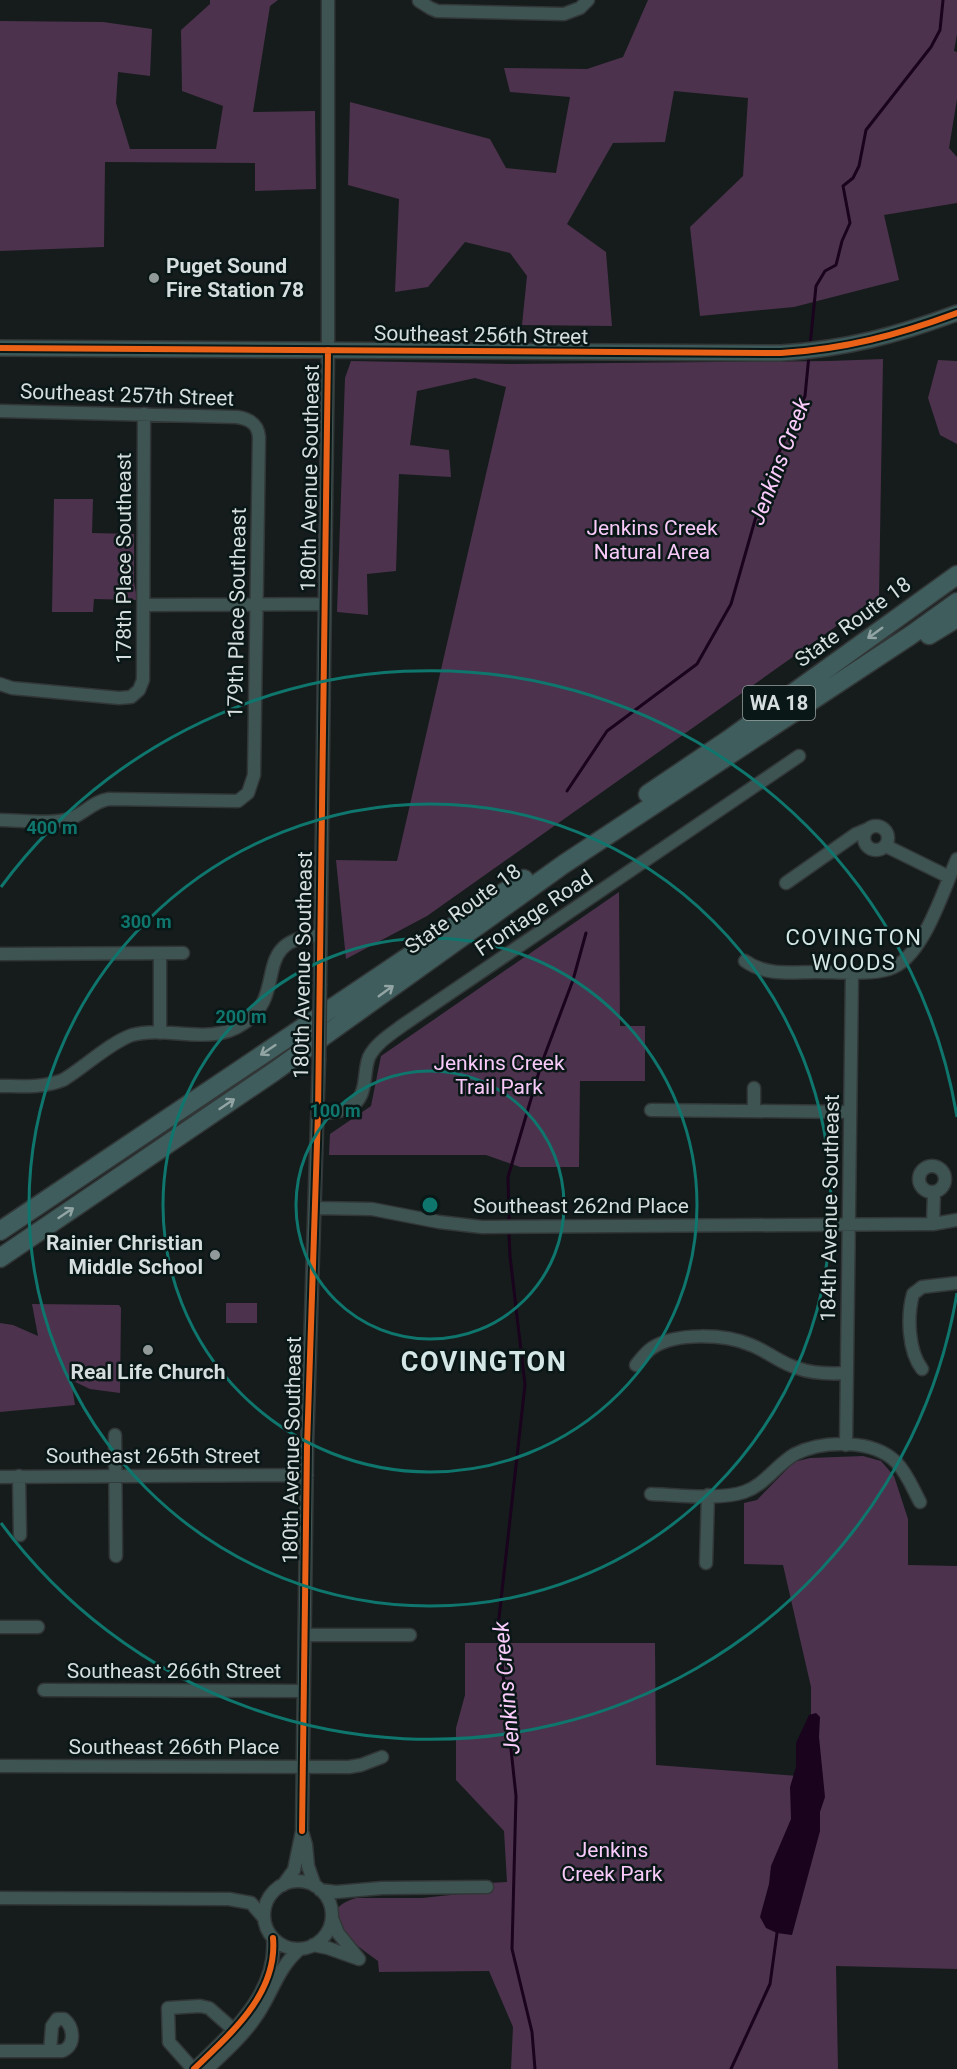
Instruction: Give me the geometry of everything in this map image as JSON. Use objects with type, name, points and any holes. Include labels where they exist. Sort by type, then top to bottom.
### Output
[{"type":"highway","points":[[901,615],[957,570]]},
{"type":"highway","name":"State Route 18","points":[[602,833],[957,575]]},
{"type":"highway","name":"State Route 18","points":[[0,1231],[562,859],[744,745],[957,602]]},
{"type":"highway","points":[[744,745],[957,618]]},
{"type":"highway","name":"State Route 18","points":[[0,1258],[275,1071],[562,859]]},
{"type":"main road","name":"Southeast 256th Street","points":[[0,348],[755,353],[809,351],[880,339],[957,314]]},
{"type":"street","name":"180th Avenue Southeast","points":[[279,1887],[294,1870],[302,1831],[304,1767],[307,1475],[319,1059],[328,350],[328,0]]},
{"type":"street","points":[[419,1],[437,11],[488,6],[564,14],[584,4]]},
{"type":"street","name":"Southeast 257th Street","points":[[0,411],[237,417],[253,422]]},
{"type":"street","name":"178th Place Southeast","points":[[0,684],[22,689],[119,698],[131,697],[139,690],[143,680],[144,414]]},
{"type":"street","name":"179th Place Southeast","points":[[0,820],[72,818],[98,801],[110,799],[238,801],[248,793],[254,775],[259,437],[253,422]]},
{"type":"street","points":[[144,605],[324,604]]},
{"type":"street","name":"Frontage Road","points":[[318,1113],[341,1112],[359,1100],[369,1057],[380,1042],[799,756]]},
{"type":"street","points":[[786,883],[856,834],[875,826],[883,828],[888,834],[888,843],[879,850],[868,847],[864,840],[868,830]]},
{"type":"street","points":[[885,846],[949,877]]},
{"type":"street","points":[[745,961],[754,967],[770,972],[887,970],[903,964],[924,936],[957,859]]},
{"type":"street","points":[[0,1086],[54,1084],[132,1035],[215,1034],[236,1028],[246,1022],[263,1004],[274,960],[282,946],[297,938],[320,935]]},
{"type":"street","points":[[0,954],[160,955],[183,953]]},
{"type":"street","points":[[160,955],[160,1033]]},
{"type":"street","name":"184th Avenue Southeast","points":[[846,1445],[852,972]]},
{"type":"street","points":[[754,1088],[754,1111]]},
{"type":"street","points":[[651,1110],[850,1112]]},
{"type":"street","points":[[933,1224],[934,1192]]},
{"type":"street","name":"Southeast 262nd Place","points":[[315,1208],[372,1209],[439,1222],[482,1227],[933,1224],[957,1220]]},
{"type":"street","points":[[922,1369],[911,1348],[910,1311],[913,1294],[922,1287],[957,1283]]},
{"type":"street","points":[[636,1365],[650,1349],[660,1343],[692,1336],[750,1344],[790,1366],[810,1372],[847,1374]]},
{"type":"street","points":[[115,1435],[116,1556]]},
{"type":"street","points":[[651,1494],[741,1494],[755,1488],[796,1454],[818,1447],[846,1445],[877,1450],[889,1456],[905,1474],[920,1502]]},
{"type":"street","name":"Southeast 265th Street","points":[[0,1477],[307,1475]]},
{"type":"street","points":[[19,1476],[20,1535]]},
{"type":"street","points":[[706,1563],[708,1495]]},
{"type":"street","points":[[0,1628],[38,1628]]},
{"type":"street","points":[[305,1635],[410,1635]]},
{"type":"street","name":"Southeast 266th Street","points":[[44,1690],[304,1691]]},
{"type":"street","name":"Southeast 266th Place","points":[[0,1766],[349,1767],[381,1757]]},
{"type":"street","name":"180th Avenue Southeast","points":[[302,1831],[308,1866],[318,1888]]},
{"type":"street","points":[[230,1899],[296,1882],[330,1892],[382,1888],[488,1887]]},
{"type":"street","points":[[279,1887],[266,1905],[264,1918],[273,1938],[285,1947],[328,1948],[359,1959],[338,1933],[329,1902],[318,1888]]},
{"type":"street","points":[[207,2069],[255,2019],[285,1963],[326,1934],[331,1914],[343,1899],[358,1891]]},
{"type":"street","points":[[0,1898],[230,1899],[251,1903],[264,1918]]},
{"type":"street","points":[[234,2030],[209,2008],[168,2008],[169,2042],[194,2069],[234,2030],[254,2005],[273,1958],[273,1938]]},
{"type":"street","points":[[0,2051],[50,2051]]},
{"type":"green space","points":[[210,0],[278,0],[270,6],[253,112],[315,111],[316,189],[255,191],[255,163],[105,162],[104,247],[0,251],[0,21],[103,22],[152,29],[150,76],[118,72],[116,103],[130,149],[216,149],[223,106],[182,91],[181,30],[210,4]]},
{"type":"green space","points":[[648,0],[957,0],[957,34],[954,51],[957,52],[957,99],[949,148],[957,157],[957,203],[884,215],[899,280],[794,307],[700,316],[690,227],[743,176],[748,98],[674,91],[665,142],[613,143],[567,224],[606,252],[612,326],[522,325],[527,276],[510,253],[465,242],[428,287],[395,292],[399,199],[348,185],[350,102],[490,139],[506,168],[556,173],[570,97],[510,92],[504,68],[587,69],[623,57]]},
{"type":"green space","name":"Jenkins Creek Natural Area","points":[[883,359],[879,596],[427,916],[346,959],[336,860],[397,861],[506,387],[475,378],[417,391],[410,445],[449,450],[451,477],[399,474],[396,571],[367,574],[368,615],[337,612],[345,378],[351,361],[511,364]]},
{"type":"green space","points":[[938,360],[957,361],[957,444],[940,435],[928,398]]},
{"type":"green space","points":[[54,499],[93,499],[92,533],[134,534],[134,582],[137,600],[94,599],[93,612],[52,612]]},
{"type":"green space","name":"Jenkins Creek Trail Park","points":[[619,892],[620,1026],[645,1026],[645,1081],[580,1081],[579,1167],[520,1167],[486,1155],[329,1155],[330,1134],[371,1106],[381,1056]]},
{"type":"green space","points":[[226,1303],[257,1303],[257,1323],[226,1323]]},
{"type":"green space","points":[[32,1304],[119,1305],[121,1308],[120,1393],[90,1389],[71,1380],[75,1405],[0,1412],[0,1323],[13,1325],[38,1336]]},
{"type":"green space","name":"Jenkins Creek Park","points":[[863,1456],[881,1461],[894,1476],[908,1519],[908,1565],[957,1566],[957,1969],[836,1966],[838,2069],[511,2069],[513,2027],[489,1971],[379,1972],[378,1961],[350,1939],[336,1921],[336,1912],[342,1904],[356,1898],[422,1898],[488,1891],[488,1883],[507,1882],[504,1831],[456,1780],[456,1728],[465,1695],[465,1643],[655,1643],[656,1765],[811,1777],[811,1687],[783,1565],[744,1564],[744,1503],[757,1500],[794,1462],[810,1458]]},
{"type":"shaded area","points":[[816,1713],[820,1717],[819,1737],[825,1797],[820,1812],[820,1831],[792,1935],[777,1933],[766,1928],[760,1917],[769,1884],[771,1866],[791,1819],[790,1787],[796,1767],[796,1743],[809,1715]]},
{"type":"waterway","name":"Jenkins Creek","points":[[810,346],[816,286],[825,271],[836,265],[842,241],[850,223],[843,186],[853,178],[859,166],[866,130],[931,47],[940,30],[943,0]]},
{"type":"waterway","name":"Jenkins Creek","points":[[567,791],[607,731],[697,664],[731,604],[767,478],[805,396],[809,355]]},
{"type":"waterway","name":"Jenkins Creek","points":[[509,1219],[508,1177],[541,1065],[573,980],[586,933]]},
{"type":"waterway","name":"Jenkins Creek","points":[[509,1235],[525,1385],[498,1627],[516,1796],[512,1949],[532,2032],[535,2069]]},
{"type":"waterway","points":[[731,2069],[770,1984],[777,1933]]},
{"type":"cycle path","points":[[0,348],[781,353],[871,340],[957,313]]},
{"type":"cycle path","points":[[302,1831],[307,1447],[318,1113],[328,350]]},
{"type":"cycle path","points":[[194,2069],[236,2027],[260,1995],[273,1958],[273,1938]]},
{"type":"place","name":"Puget Sound Fire Station 78","points":[[154,278]]},
{"type":"place","name":"Rainier Christian Middle School","points":[[215,1255]]},
{"type":"place","name":"Real Life Church","points":[[148,1350]]},
{"type":"district","name":"COVINGTON WOODS","points":[[854,950]]},
{"type":"district","name":"COVINGTON","points":[[484,1362]]}]
